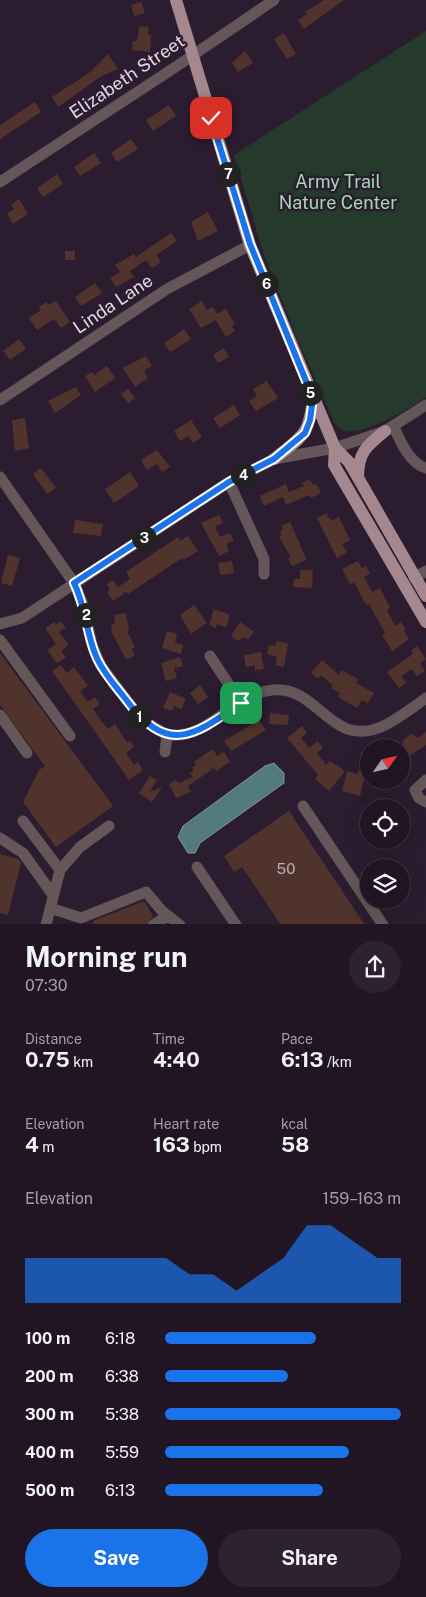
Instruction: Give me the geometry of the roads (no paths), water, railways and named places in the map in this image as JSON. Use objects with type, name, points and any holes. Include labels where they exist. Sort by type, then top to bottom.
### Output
[{"type":"main road","points":[[176,0],[250,244],[335,448],[349,462],[358,478],[426,622]]},
{"type":"main road","points":[[274,459],[305,433],[310,420],[313,398]]},
{"type":"main road","points":[[358,478],[358,462],[370,443],[389,429]]},
{"type":"main road","points":[[335,448],[334,465],[408,581],[426,596]]},
{"type":"street","name":"Elizabeth Street","points":[[0,182],[274,0]]},
{"type":"street","name":"Linda Lane","points":[[0,400],[167,289],[250,244]]},
{"type":"street","points":[[0,624],[22,618],[229,482],[274,459],[335,448],[389,429],[426,405]]},
{"type":"street","points":[[389,429],[414,461],[426,468]]},
{"type":"street","points":[[0,476],[78,581],[94,650],[101,666],[141,719],[167,735],[178,736],[200,730],[241,703],[266,691],[285,690],[307,699],[333,723],[354,731],[380,728],[426,698]]},
{"type":"street","points":[[229,482],[264,559],[264,574]]},
{"type":"street","points":[[408,581],[426,571]]},
{"type":"street","points":[[0,640],[70,736]]},
{"type":"street","points":[[210,656],[241,703]]},
{"type":"street","points":[[0,715],[27,753]]},
{"type":"street","points":[[165,752],[167,735]]},
{"type":"street","points":[[426,780],[415,790],[419,798],[426,802]]},
{"type":"street","points":[[303,806],[383,924]]},
{"type":"street","points":[[23,821],[60,870]]},
{"type":"street","points":[[46,924],[60,870],[80,847],[109,826]]},
{"type":"street","points":[[0,838],[23,853],[54,895]]},
{"type":"street","points":[[197,867],[236,924]]},
{"type":"street","points":[[50,908],[81,918],[146,892],[168,916],[180,924]]},
{"type":"street","points":[[153,924],[168,916]]},
{"type":"park label","name":"Army Trail Nature Center","points":[[338,192]]}]
